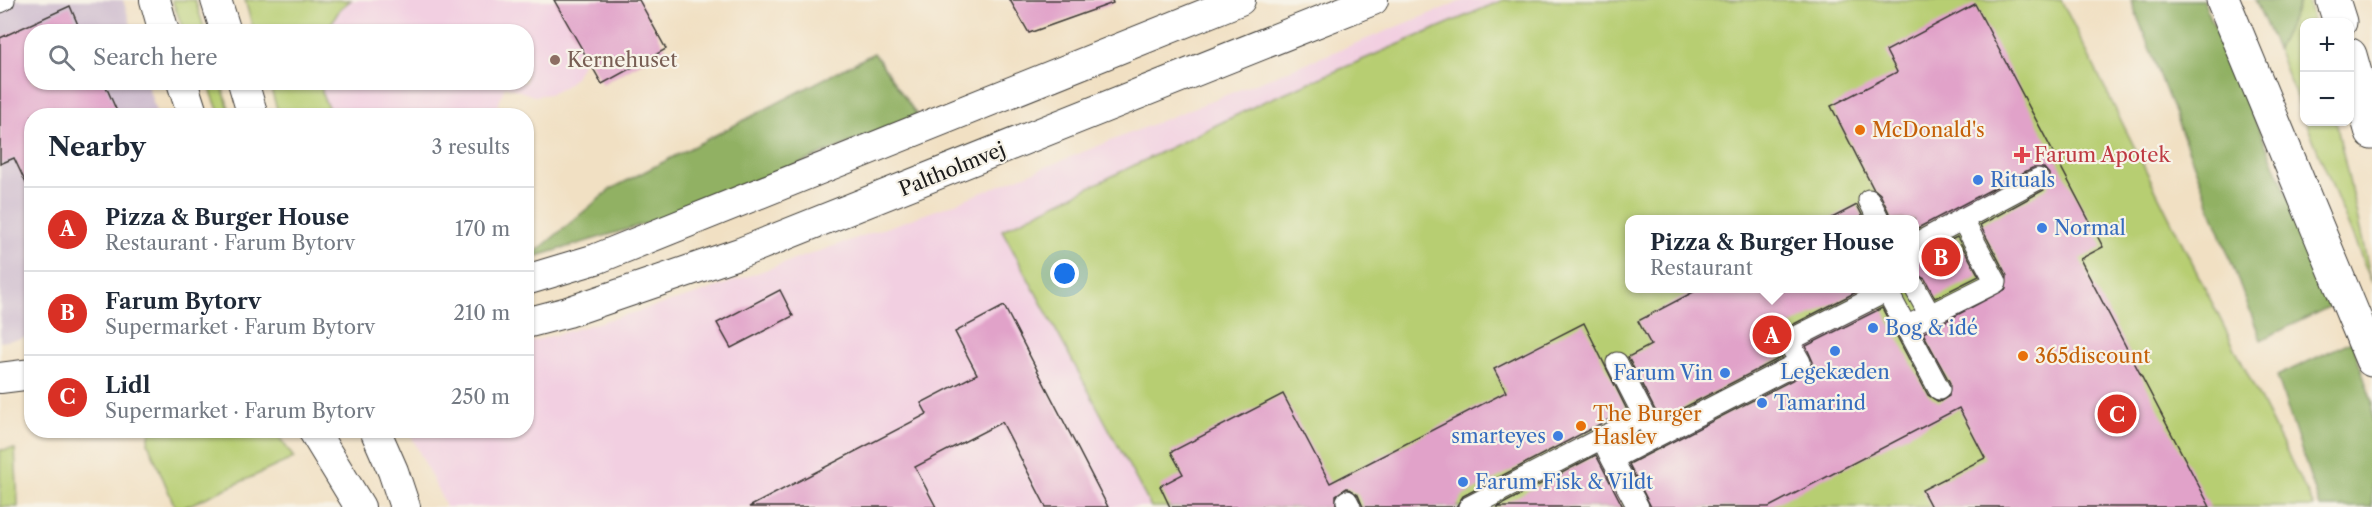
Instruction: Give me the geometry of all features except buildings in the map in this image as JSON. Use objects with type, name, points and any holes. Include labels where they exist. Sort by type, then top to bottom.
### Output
[{"type":"highway","points":[[2223,0],[2372,360]]},
{"type":"highway","points":[[2333,0],[2339,18]]},
{"type":"highway","points":[[2354,72],[2372,133]]},
{"type":"street","points":[[0,2],[4,0]]},
{"type":"street","points":[[155,0],[162,24]]},
{"type":"street","points":[[216,0],[224,24]]},
{"type":"street","points":[[534,278],[596,259],[693,221],[1240,0]]},
{"type":"street","name":"Paltholmvej","points":[[534,321],[568,312],[740,253],[1373,0]]},
{"type":"street","points":[[185,90],[191,108]]},
{"type":"street","points":[[245,90],[251,108]]},
{"type":"street","points":[[1919,242],[2038,179]]},
{"type":"street","points":[[1869,200],[1877,215]]},
{"type":"street","points":[[1906,327],[1996,282],[1962,219]]},
{"type":"street","points":[[1612,459],[1800,362],[1788,341],[1884,293]]},
{"type":"street","points":[[1891,293],[1906,327],[1939,389]]},
{"type":"street","points":[[1918,293],[1930,315]]},
{"type":"street","points":[[1617,363],[1655,437]]},
{"type":"street","points":[[0,378],[24,375]]},
{"type":"street","points":[[0,386],[24,386]]},
{"type":"street","points":[[1480,504],[1644,416]]},
{"type":"street","points":[[318,438],[360,507]]},
{"type":"street","points":[[379,438],[405,507]]},
{"type":"street","points":[[1602,438],[1638,507]]},
{"type":"shaded area","points":[[0,0],[123,0],[131,24],[24,24],[24,90],[149,90],[155,108],[24,108],[24,338],[0,342]]},
{"type":"shaded area","name":"Kernehuset","points":[[351,0],[554,0],[586,57],[575,77],[563,88],[549,94],[534,96],[517,90],[534,90],[534,24],[331,24],[340,9]]},
{"type":"shaded area","points":[[1464,0],[2061,0],[2314,507],[446,507],[412,438],[534,438],[534,341],[691,296],[945,207]]},
{"type":"shaded area","name":"Kernehuset","points":[[322,90],[503,90],[497,108],[328,108]]},
{"type":"green space","points":[[172,0],[195,0],[203,24],[181,24]]},
{"type":"green space","points":[[245,0],[351,0],[340,9],[331,24],[252,24]]},
{"type":"green space","points":[[1503,0],[2061,0],[2314,507],[1151,507],[1002,230],[1263,102]]},
{"type":"green space","points":[[2131,0],[2203,0],[2335,304],[2261,340]]},
{"type":"green space","points":[[2255,0],[2301,0],[2277,49]]},
{"type":"green space","points":[[2301,0],[2308,0],[2312,18],[2300,18],[2300,107],[2277,49]]},
{"type":"green space","points":[[874,53],[917,115],[675,215],[534,257],[534,253],[611,189]]},
{"type":"green space","points":[[211,90],[223,90],[229,108],[217,108]]},
{"type":"green space","points":[[271,90],[322,90],[328,108],[277,108]]},
{"type":"green space","points":[[2308,126],[2337,126],[2372,283]]},
{"type":"green space","points":[[2352,341],[2372,402],[2372,507],[2320,507],[2277,376]]},
{"type":"green space","points":[[149,438],[280,438],[294,458],[185,507],[175,507],[148,443]]},
{"type":"green space","points":[[15,449],[18,507],[0,507],[0,450]]},
{"type":"place","name":"Kernehuset","points":[[555,60]]},
{"type":"place","name":"McDonald's","points":[[1860,130]]},
{"type":"place","name":"Farum Apotek","points":[[2022,155]]},
{"type":"place","name":"Rituals","points":[[1978,180]]},
{"type":"place","name":"Normal","points":[[2042,228]]},
{"type":"place","name":"Farum Bytorv","points":[[1941,257]]},
{"type":"place","name":"Bog & idé","points":[[1873,328]]},
{"type":"place","name":"Pizza & Burger House","points":[[1772,335]]},
{"type":"place","name":"Legekæden","points":[[1835,351]]},
{"type":"place","name":"365discount","points":[[2023,356]]},
{"type":"place","name":"Farum Vin","points":[[1725,373]]},
{"type":"place","name":"Tamarind","points":[[1762,403]]},
{"type":"place","name":"Lidl","points":[[2117,414]]},
{"type":"place","name":"The Burger Haslev","points":[[1581,426]]},
{"type":"place","name":"smarteyes","points":[[1558,436]]},
{"type":"place","name":"Farum Fisk & Vildt","points":[[1463,482]]}]
